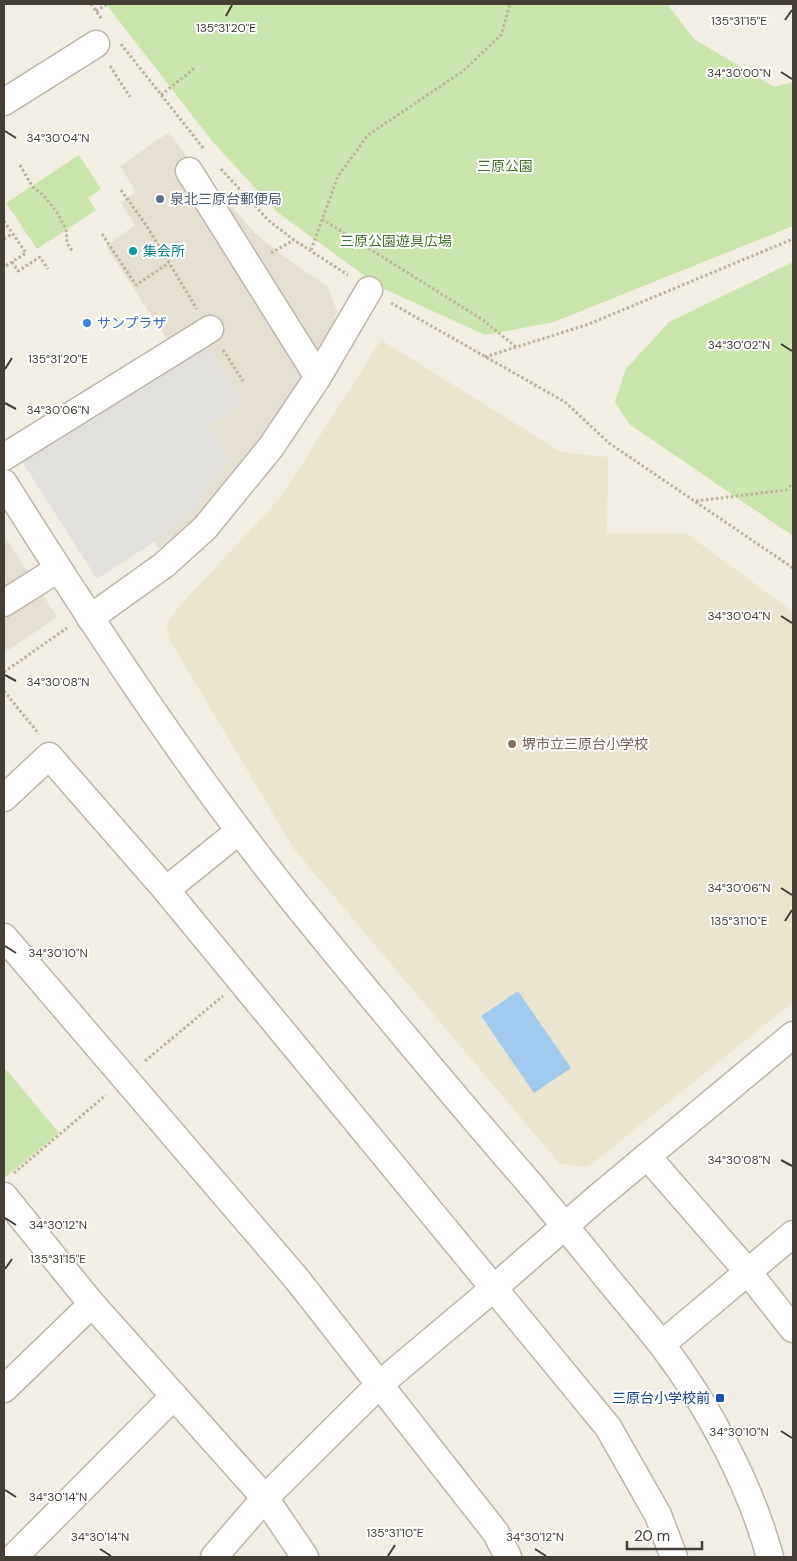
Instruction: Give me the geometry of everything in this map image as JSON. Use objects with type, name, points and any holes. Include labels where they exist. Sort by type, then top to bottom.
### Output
[{"type":"street","points":[[4,102],[105,34]]},
{"type":"street","points":[[189,171],[318,377]]},
{"type":"street","points":[[80,622],[164,565],[205,528],[271,447],[318,377],[369,290]]},
{"type":"street","points":[[4,457],[210,329]]},
{"type":"street","points":[[4,483],[58,569],[80,622],[150,708],[239,831],[316,929],[565,1225],[662,1344],[722,1438],[749,1496],[770,1557]]},
{"type":"street","points":[[4,603],[58,569]]},
{"type":"street","points":[[4,798],[50,757],[166,890],[608,1427],[658,1515],[674,1557]]},
{"type":"street","points":[[166,890],[239,831]]},
{"type":"street","points":[[4,937],[296,1278],[496,1533],[508,1557]]},
{"type":"street","points":[[214,1557],[265,1498],[380,1384],[494,1288],[565,1225],[793,1035]]},
{"type":"street","points":[[647,1156],[748,1272],[793,1329]]},
{"type":"street","points":[[4,1196],[92,1304],[265,1498],[305,1557]]},
{"type":"street","points":[[662,1344],[793,1234]]},
{"type":"street","points":[[4,1389],[92,1304]]},
{"type":"street","points":[[14,1557],[174,1396]]},
{"type":"path","points":[[91,4],[96,11],[105,34],[161,95],[209,155]]},
{"type":"path","points":[[96,11],[107,4]]},
{"type":"path","points":[[311,250],[338,176],[368,135],[463,71],[500,35],[510,4]]},
{"type":"path","points":[[161,95],[196,66]]},
{"type":"path","points":[[215,163],[268,220],[294,240],[369,290],[565,402],[609,443],[793,568]]},
{"type":"path","points":[[20,165],[32,186],[45,196],[58,214],[66,229],[67,243],[73,252]]},
{"type":"path","points":[[121,190],[146,225],[243,381]]},
{"type":"path","points":[[322,219],[484,320],[516,347]]},
{"type":"path","points":[[4,221],[26,253],[4,267]]},
{"type":"path","points":[[4,239],[12,234]]},
{"type":"path","points":[[102,234],[136,285],[169,263]]},
{"type":"path","points":[[485,357],[589,324],[793,239]]},
{"type":"path","points":[[272,252],[294,240]]},
{"type":"path","points":[[12,262],[18,271],[40,257],[48,268]]},
{"type":"path","points":[[695,501],[786,490],[793,483]]},
{"type":"path","points":[[4,672],[80,622]]},
{"type":"path","points":[[4,691],[45,741],[50,757]]},
{"type":"shaded area","points":[[169,132],[192,163],[255,233],[282,255],[328,287],[337,311],[331,331],[258,445],[190,526],[159,549],[66,407],[168,341],[106,246],[135,225],[120,202],[136,192],[120,166]]},
{"type":"shaded area","name":"堺市立三原台小学校","points":[[381,340],[561,452],[608,457],[607,533],[686,533],[793,612],[793,1002],[588,1167],[560,1164],[294,849],[169,639],[167,624],[176,610],[281,497]]},
{"type":"shaded area","points":[[203,343],[242,403],[208,425],[229,459],[193,509],[151,544],[97,579],[21,460]]},
{"type":"shaded area","points":[[4,535],[57,617],[4,653]]},
{"type":"green space","name":"三原公園","points":[[106,4],[667,4],[694,39],[774,87],[793,82],[793,226],[554,322],[485,335],[380,287],[277,212],[212,141]]},
{"type":"green space","points":[[79,155],[101,189],[88,198],[96,210],[37,249],[6,203]]},
{"type":"green space","points":[[793,262],[793,536],[629,424],[615,402],[626,369],[669,322]]},
{"type":"green space","points":[[4,1067],[59,1133],[4,1178]]},
{"type":"water","points":[[518,991],[571,1068],[534,1093],[481,1016]]},
{"type":"place","name":"泉北三原台郵便局","points":[[160,199]]},
{"type":"place","name":"集会所","points":[[133,251]]},
{"type":"place","name":"サンプラザ","points":[[87,323]]},
{"type":"place","name":"堺市立三原台小学校","points":[[512,744]]},
{"type":"place","name":"三原台小学校前","points":[[720,1398]]},
{"type":"park label","name":"三原公園遊具広場","points":[[396,241]]}]
